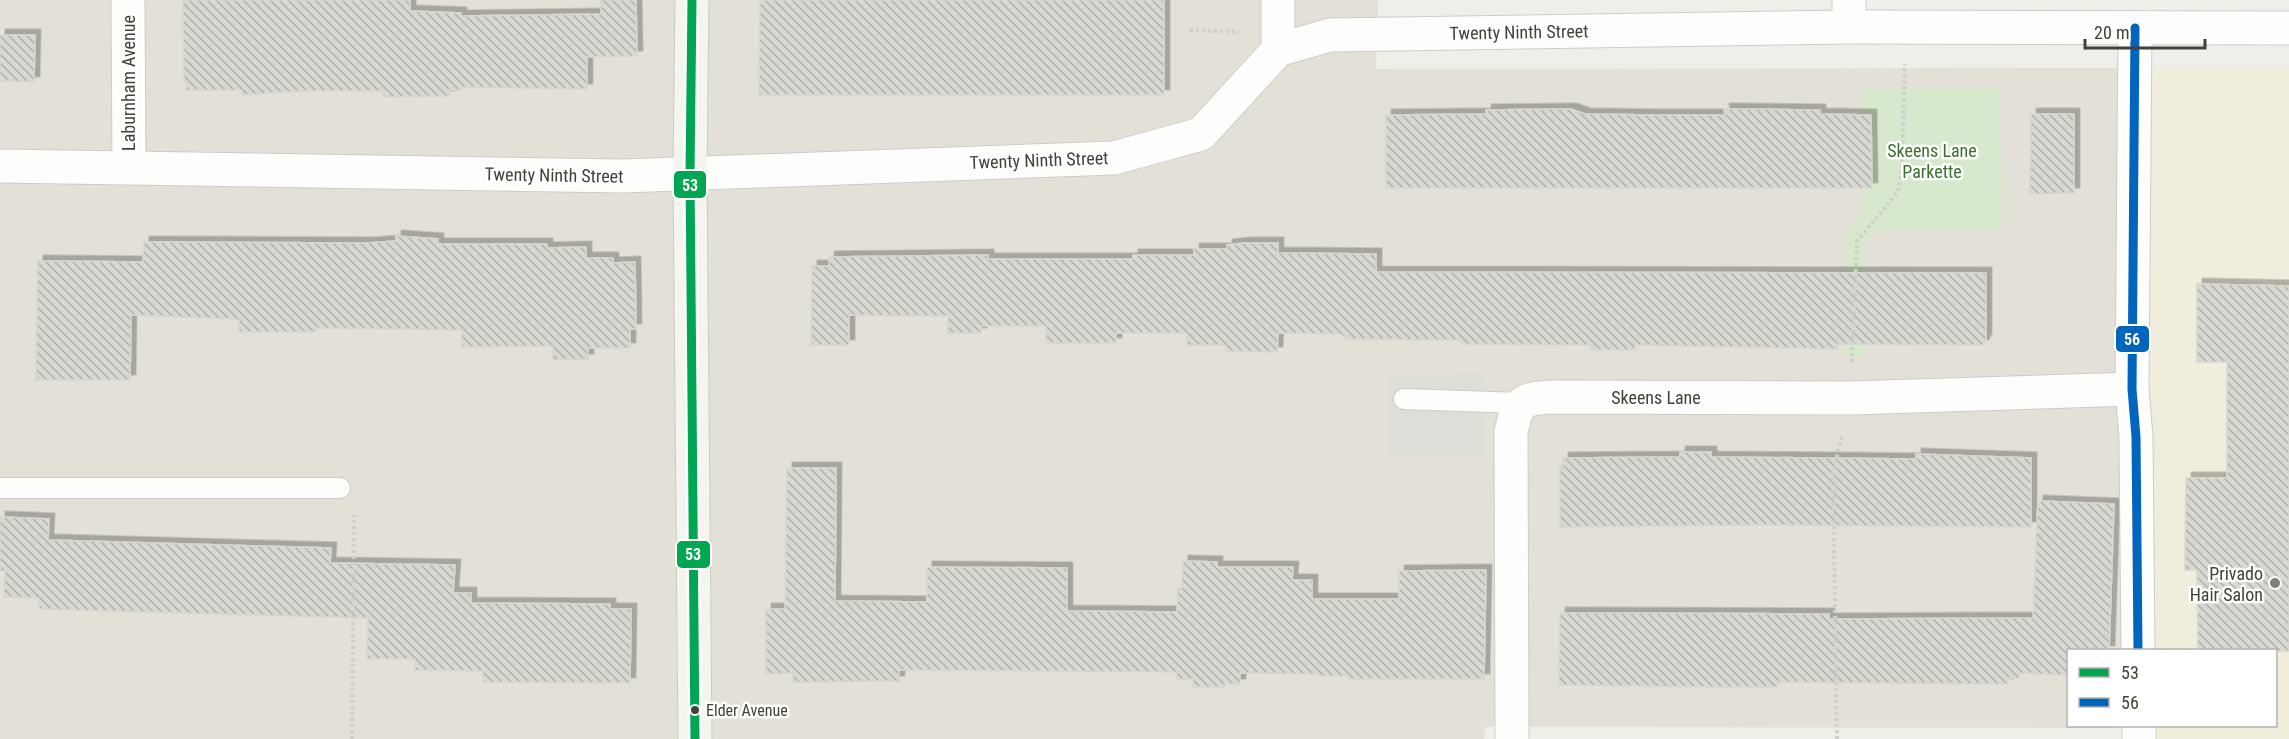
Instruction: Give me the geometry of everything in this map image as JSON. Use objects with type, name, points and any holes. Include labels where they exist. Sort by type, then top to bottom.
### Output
[{"type":"street","name":"Laburnham Avenue","points":[[128,0],[129,166]]},
{"type":"street","points":[[692,0],[690,174],[695,739]]},
{"type":"street","points":[[1278,0],[1278,50]]},
{"type":"street","name":"Twenty Ninth Street","points":[[0,166],[129,166],[611,176],[1114,158],[1201,134],[1278,50],[1330,35],[1849,14],[1906,28],[2289,28]]},
{"type":"street","points":[[2135,28],[2132,389],[2136,437],[2138,649]]},
{"type":"street","name":"Skeens Lane","points":[[1521,402],[1552,397],[1851,398],[2132,389]]},
{"type":"street","points":[[1512,739],[1510,432],[1516,410],[1521,402]]},
{"type":"lane","points":[[1404,399],[1521,402]]},
{"type":"lane","points":[[0,488],[340,488]]},
{"type":"path","points":[[1837,739],[1833,474],[1851,398],[1857,242],[1899,192],[1902,169],[1906,28]]},
{"type":"path","points":[[1190,30],[1239,32]]},
{"type":"path","points":[[340,488],[354,509],[352,739]]},
{"type":"shaded area","points":[[0,0],[1378,0],[1376,69],[2118,68],[2133,461],[2132,649],[2067,649],[2067,727],[2132,728],[1485,727],[1484,739],[0,739]]},
{"type":"shaded area","points":[[2289,67],[2289,739],[2132,739],[2132,727],[2277,727],[2277,649],[2132,649],[2133,461],[2118,68]]},
{"type":"shaded area","points":[[1483,373],[1483,455],[1389,456],[1388,374]]},
{"type":"green space","name":"Skeens Lane Parkette","points":[[2000,88],[2001,230],[1877,230],[1863,245],[1863,356],[1845,355],[1845,230],[1864,212],[1864,89]]},
{"type":"building","points":[[183,0],[410,0],[410,11],[461,13],[461,16],[601,14],[601,0],[636,0],[637,56],[587,57],[587,89],[461,87],[461,90],[449,90],[449,96],[383,97],[383,91],[300,91],[242,95],[242,90],[186,90]]},
{"type":"building","points":[[760,0],[1164,0],[1164,95],[759,95]]},
{"type":"building","points":[[0,35],[35,35],[34,82],[0,81]]},
{"type":"building","points":[[1571,109],[1585,114],[1725,115],[1724,109],[1820,110],[1820,114],[1871,115],[1872,188],[1386,188],[1386,115],[1486,114],[1486,110]]},
{"type":"building","points":[[2031,114],[2074,114],[2074,193],[2030,194]]},
{"type":"building","points":[[396,236],[438,239],[438,244],[547,244],[547,248],[586,247],[586,258],[613,258],[613,263],[635,262],[636,329],[630,329],[630,348],[588,348],[588,359],[553,360],[553,346],[462,347],[462,330],[316,328],[316,332],[239,332],[239,320],[236,319],[131,315],[130,380],[36,380],[38,261],[143,262],[144,242],[368,243],[396,241]]},
{"type":"building","points":[[1278,243],[1278,253],[1376,254],[1376,272],[1986,273],[1986,339],[1983,345],[1837,344],[1838,349],[1635,345],[1635,350],[1591,350],[1591,345],[1461,344],[1461,340],[1348,339],[1340,334],[1278,333],[1277,352],[1226,351],[1226,345],[1187,345],[1187,333],[1116,333],[1116,343],[1046,343],[1046,326],[981,326],[981,333],[948,333],[948,316],[849,315],[849,345],[811,345],[812,266],[829,266],[829,257],[988,255],[988,259],[1133,259],[1133,255],[1194,255],[1194,249],[1227,249],[1227,245]]},
{"type":"building","points":[[2197,284],[2289,286],[2289,651],[2198,649],[2197,570],[2185,570],[2186,478],[2227,478],[2227,362],[2197,362]]},
{"type":"building","points":[[1680,452],[1711,452],[1711,457],[1916,459],[1916,454],[2031,458],[2031,527],[1759,525],[1560,527],[1560,465],[1563,465],[1563,458],[1680,457]]},
{"type":"building","points":[[787,468],[836,468],[835,601],[927,602],[927,567],[1067,568],[1067,611],[1177,612],[1178,588],[1182,588],[1183,561],[1217,562],[1217,567],[1293,567],[1292,580],[1312,580],[1312,599],[1399,599],[1399,571],[1486,570],[1484,679],[1349,679],[1349,676],[1319,676],[1319,674],[1240,673],[1240,684],[1225,684],[1225,687],[1193,687],[1193,679],[1177,679],[1177,672],[899,670],[899,681],[793,682],[793,673],[766,674],[766,609],[785,609]]},
{"type":"building","points":[[2038,501],[2114,504],[2109,649],[2067,649],[2067,675],[2019,673],[2019,678],[2007,678],[2008,684],[1777,682],[1777,687],[1559,685],[1560,613],[1829,614],[1829,619],[2033,618]]},
{"type":"building","points":[[0,517],[49,519],[48,540],[331,548],[330,563],[455,565],[453,593],[471,593],[471,603],[610,604],[610,609],[631,609],[630,683],[483,682],[483,671],[415,670],[415,659],[367,659],[368,618],[39,609],[39,598],[4,597],[5,571],[0,571]]},
{"type":"transit line","name":"53","points":[[692,0],[690,174],[695,739]]},
{"type":"transit line","name":"56","points":[[2135,28],[2132,389],[2136,437],[2138,649]]},
{"type":"place","name":"Privado Hair Salon","points":[[2275,583]]},
{"type":"place","name":"Elder Avenue","points":[[695,710]]}]
